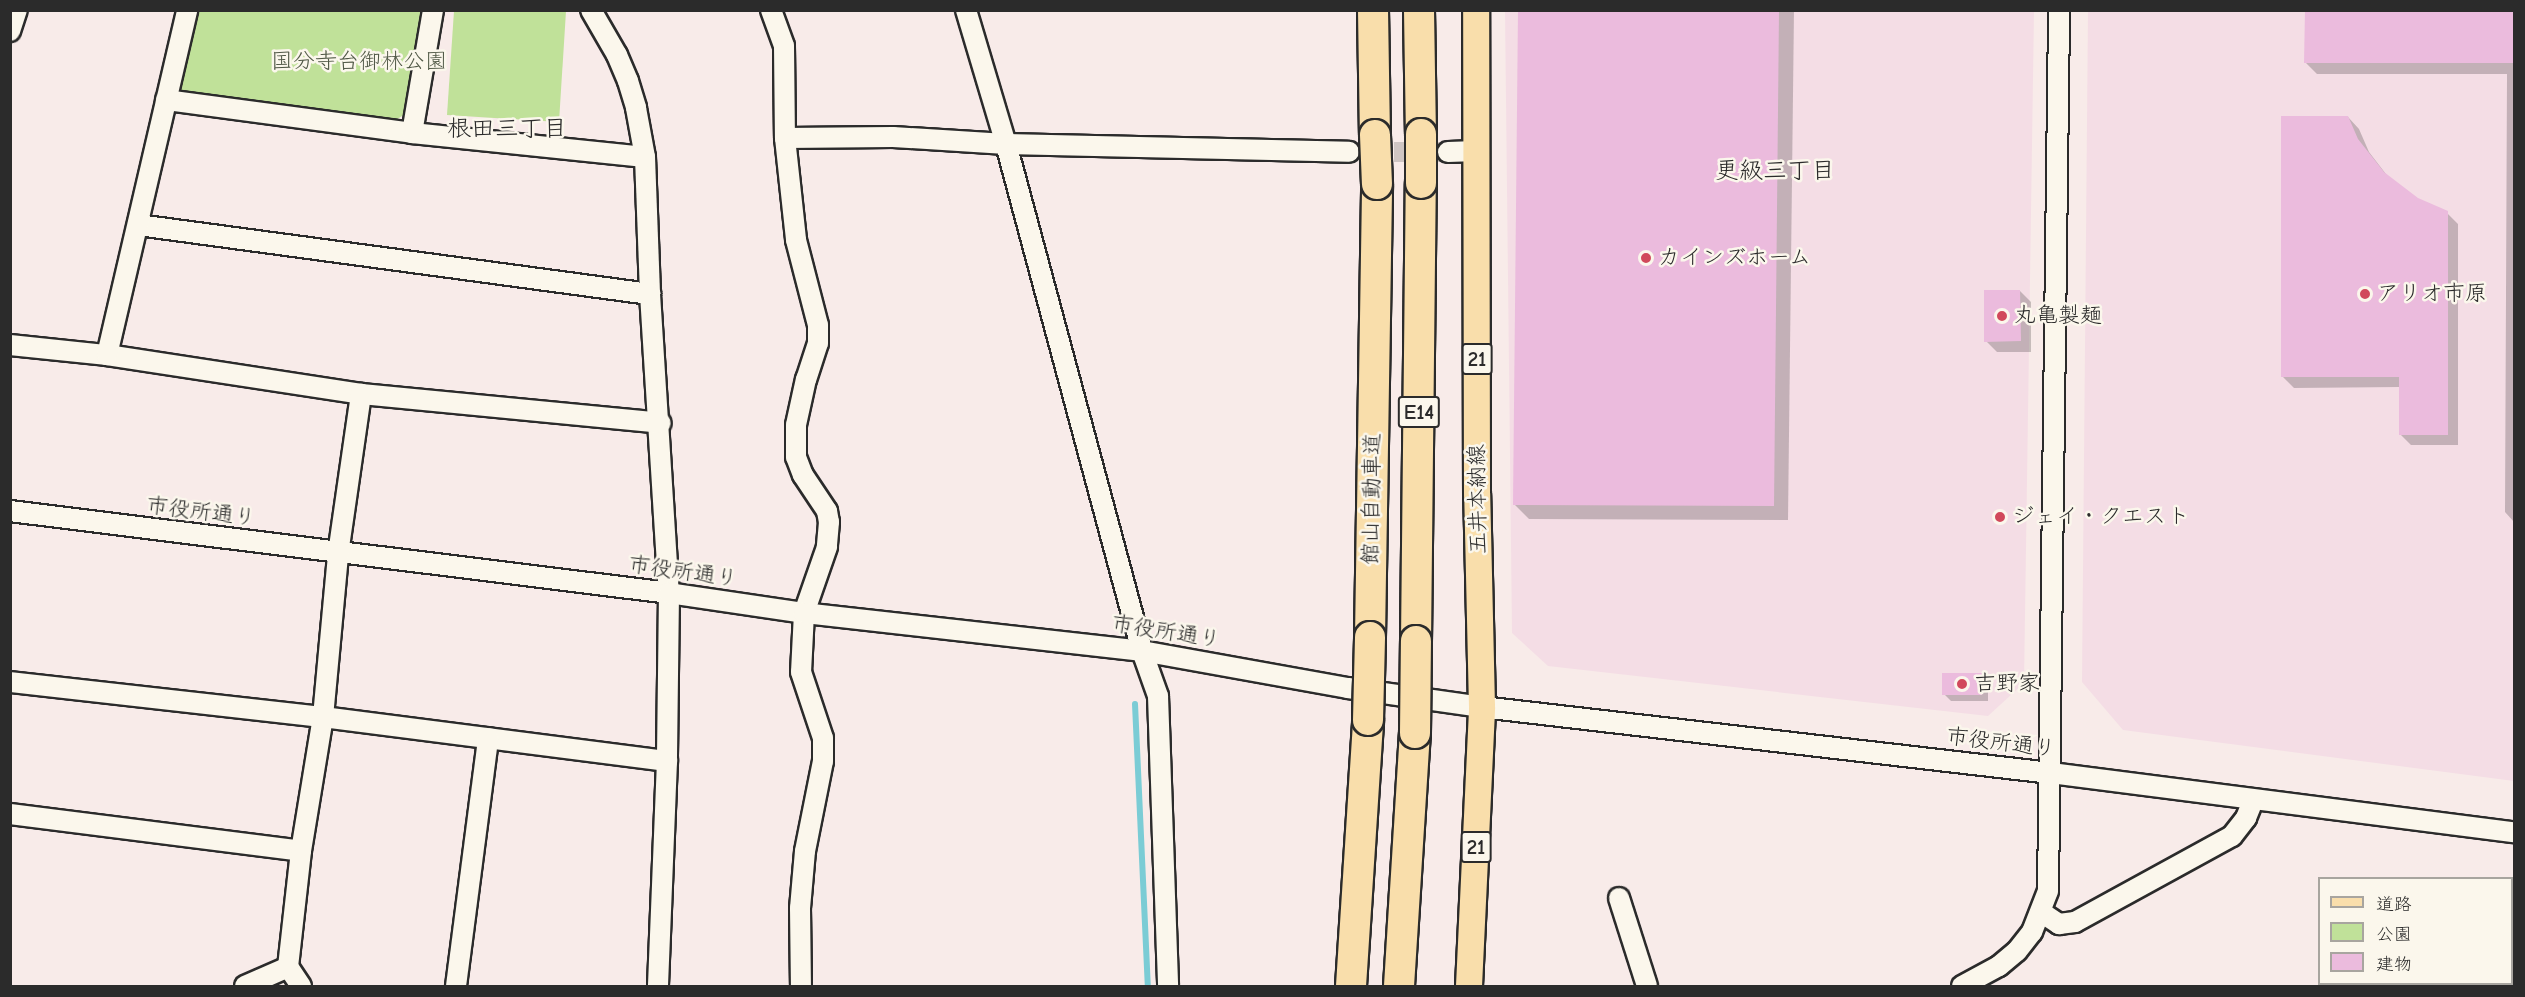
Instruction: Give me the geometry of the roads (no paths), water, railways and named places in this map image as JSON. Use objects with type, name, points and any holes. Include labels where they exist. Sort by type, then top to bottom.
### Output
[{"type":"highway","name":"館山自動車道","points":[[1351,987],[1368,720],[1370,637],[1377,184],[1373,10]]},
{"type":"highway","name":"館山自動車道","points":[[1399,987],[1415,733],[1421,183],[1419,10]]},
{"type":"main road","name":"五井本納線","points":[[1469,987],[1482,707],[1477,483],[1476,10]]},
{"type":"street","points":[[10,31],[17,10]]},
{"type":"street","points":[[107,356],[186,10]]},
{"type":"street","points":[[412,134],[433,10]]},
{"type":"street","points":[[591,10],[617,55],[628,81],[636,108],[645,157],[650,294],[661,423],[669,593],[667,761],[658,987]]},
{"type":"street","points":[[771,10],[784,46],[785,138],[796,240],[818,325],[818,343],[806,379],[795,425],[796,457],[803,476],[827,511],[829,522],[827,547],[804,613],[801,672],[823,738],[824,761],[805,851],[800,908],[801,987]]},
{"type":"street","points":[[966,10],[1006,144],[1142,651],[1158,696],[1168,987]]},
{"type":"street","points":[[1962,987],[1999,966],[2017,951],[2032,932],[2042,912],[2048,891],[2059,10]]},
{"type":"street","points":[[166,100],[412,134],[645,157]]},
{"type":"street","points":[[785,138],[893,137],[1006,144],[1349,152]]},
{"type":"street","points":[[1448,152],[1476,151]]},
{"type":"street","points":[[138,225],[650,294]]},
{"type":"street","points":[[10,345],[107,356],[361,394],[661,423]]},
{"type":"street","points":[[301,987],[288,967],[300,851],[323,717],[338,554],[361,394]]},
{"type":"street","name":"市役所通り","points":[[10,511],[338,554],[669,593],[804,613],[1142,651],[1348,688],[1482,707],[2051,773],[2253,801],[2514,832]]},
{"type":"street","points":[[10,682],[323,717],[667,761]]},
{"type":"street","points":[[456,987],[488,738]]},
{"type":"street","points":[[2042,912],[2059,924],[2075,922],[2232,836],[2246,818],[2253,801]]},
{"type":"street","points":[[10,814],[300,851]]},
{"type":"street","points":[[1619,898],[1647,987]]},
{"type":"street","points":[[244,987],[288,967]]},
{"type":"waterway","points":[[1135,704],[1148,986]]},
{"type":"tunnel","points":[[1364,152],[1448,152]]},
{"type":"place","name":"カインズホーム","points":[[1646,258]]},
{"type":"place","name":"アリオ市原","points":[[2365,294]]},
{"type":"place","name":"丸亀製麺","points":[[2002,316]]},
{"type":"place","name":"ジェイ・クエスト","points":[[2000,517]]},
{"type":"place","name":"吉野家","points":[[1962,684]]},
{"type":"district","name":"根田三丁目","points":[[507,129]]},
{"type":"district","name":"更級三丁目","points":[[1775,171]]},
{"type":"park label","name":"国分寺台御林公園","points":[[359,62]]}]
